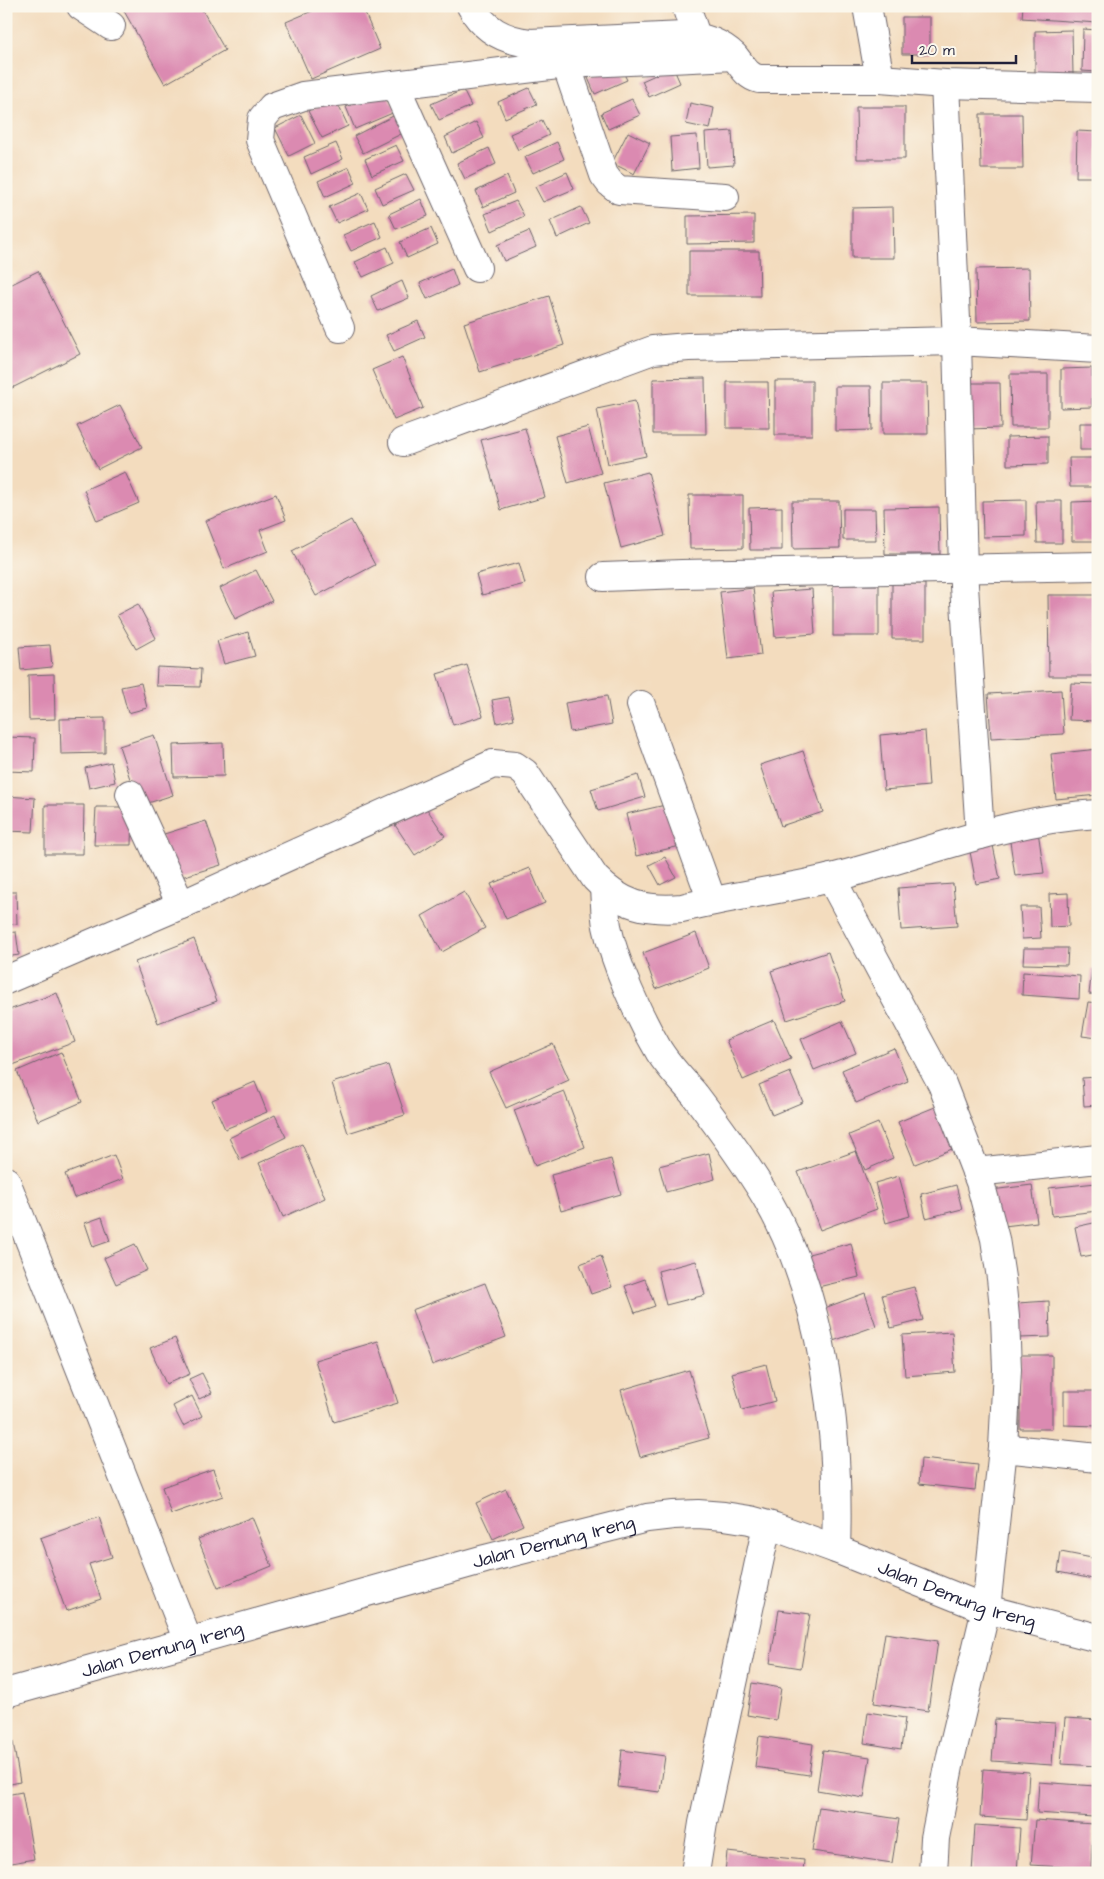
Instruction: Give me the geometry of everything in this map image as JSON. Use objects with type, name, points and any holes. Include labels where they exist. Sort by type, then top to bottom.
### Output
[{"type":"street","points":[[80,6],[110,26]]},
{"type":"street","points":[[471,6],[482,22],[499,35],[530,43],[696,36],[717,43],[734,56],[752,77],[759,79],[880,80],[945,84],[1098,88]]},
{"type":"street","points":[[686,6],[696,36]]},
{"type":"street","points":[[866,6],[880,80]]},
{"type":"street","points":[[340,328],[260,140],[262,119],[272,107],[304,96],[566,64],[734,56]]},
{"type":"street","points":[[566,64],[604,175],[610,183],[619,190],[725,197]]},
{"type":"street","points":[[945,84],[957,341],[963,570],[980,834]]},
{"type":"street","points":[[395,85],[477,268]]},
{"type":"street","points":[[403,442],[653,350],[688,347],[957,341],[1098,349]]},
{"type":"street","points":[[603,577],[1098,566]]},
{"type":"street","points":[[641,705],[712,901]]},
{"type":"street","points":[[6,980],[181,905],[494,764],[515,766],[524,773],[594,878],[604,888],[616,897],[636,906],[659,910],[682,908],[768,892],[830,878],[980,834],[1043,820],[1098,814]]},
{"type":"street","points":[[130,794],[181,905]]},
{"type":"street","points":[[830,878],[942,1084],[976,1172],[995,1239],[1005,1317],[1007,1369],[1003,1448],[986,1608],[950,1756],[935,1838],[933,1873]]},
{"type":"street","points":[[604,888],[607,924],[611,942],[635,1003],[660,1052],[732,1146],[767,1199],[800,1272],[817,1329],[828,1386],[836,1470],[836,1549]]},
{"type":"street","points":[[976,1172],[1098,1160]]},
{"type":"street","points":[[6,1181],[188,1641]]},
{"type":"street","points":[[1003,1448],[1098,1458]]},
{"type":"street","name":"Jalan Demung Ireng","points":[[6,1693],[486,1559],[647,1518],[673,1514],[707,1514],[750,1520],[836,1549],[986,1608],[1098,1638]]},
{"type":"street","points":[[695,1873],[703,1822],[767,1526]]},
{"type":"building","points":[[133,6],[200,6],[225,50],[165,84],[124,11]]},
{"type":"building","points":[[324,6],[362,6],[380,49],[311,79],[286,22]]},
{"type":"building","points":[[1023,6],[1098,6],[1098,23],[1022,18]]},
{"type":"building","points":[[902,17],[930,17],[930,54],[902,54]]},
{"type":"building","points":[[1083,29],[1098,30],[1098,72],[1082,71]]},
{"type":"building","points":[[1072,30],[1073,74],[1035,74],[1035,31]]},
{"type":"building","points":[[619,64],[627,80],[595,94],[588,78]]},
{"type":"building","points":[[673,67],[680,83],[649,97],[642,81]]},
{"type":"building","points":[[529,88],[537,104],[505,118],[498,102]]},
{"type":"building","points":[[386,90],[395,112],[355,129],[346,107]]},
{"type":"building","points":[[463,90],[471,106],[439,120],[431,104]]},
{"type":"building","points":[[335,98],[348,126],[322,138],[308,111]]},
{"type":"building","points":[[632,99],[640,115],[608,129],[601,113]]},
{"type":"building","points":[[690,103],[714,108],[710,129],[686,124]]},
{"type":"building","points":[[856,107],[905,107],[905,159],[857,159]]},
{"type":"building","points":[[980,114],[1022,114],[1023,169],[981,169]]},
{"type":"building","points":[[301,115],[315,143],[289,156],[275,128]]},
{"type":"building","points":[[395,115],[405,132],[363,153],[354,136]]},
{"type":"building","points":[[542,120],[549,135],[518,150],[510,134]]},
{"type":"building","points":[[476,122],[484,138],[452,153],[445,137]]},
{"type":"building","points":[[732,131],[734,165],[707,167],[705,133]]},
{"type":"building","points":[[1077,131],[1098,132],[1098,177],[1076,177]]},
{"type":"building","points":[[628,132],[650,143],[634,174],[612,163]]},
{"type":"building","points":[[697,135],[699,168],[672,171],[670,137]]},
{"type":"building","points":[[557,142],[564,159],[533,173],[525,157]]},
{"type":"building","points":[[336,143],[343,159],[311,174],[304,157]]},
{"type":"building","points":[[396,145],[404,161],[372,175],[365,159]]},
{"type":"building","points":[[489,148],[496,164],[465,179],[457,163]]},
{"type":"building","points":[[349,167],[356,183],[325,197],[318,181]]},
{"type":"building","points":[[567,172],[574,189],[543,202],[535,187]]},
{"type":"building","points":[[406,174],[414,190],[382,204],[375,188]]},
{"type":"building","points":[[507,176],[514,193],[483,207],[476,191]]},
{"type":"building","points":[[361,193],[368,209],[337,223],[329,207]]},
{"type":"building","points":[[421,199],[428,216],[396,229],[389,214]]},
{"type":"building","points":[[516,201],[524,216],[492,231],[485,214]]},
{"type":"building","points":[[581,207],[589,223],[557,238],[550,221]]},
{"type":"building","points":[[893,207],[894,258],[852,258],[852,208]]},
{"type":"building","points":[[754,215],[754,243],[687,244],[687,216]]},
{"type":"building","points":[[375,221],[382,237],[351,251],[343,235]]},
{"type":"building","points":[[431,228],[438,244],[407,258],[400,242]]},
{"type":"building","points":[[529,231],[536,247],[504,261],[497,245]]},
{"type":"building","points":[[387,247],[394,263],[363,277],[355,262]]},
{"type":"building","points":[[689,251],[759,251],[760,296],[689,296]]},
{"type":"building","points":[[1029,268],[1030,321],[977,322],[976,269]]},
{"type":"building","points":[[452,269],[458,285],[427,299],[420,283]]},
{"type":"building","points":[[38,271],[80,354],[8,390],[6,386],[6,287]]},
{"type":"building","points":[[402,281],[409,298],[378,311],[371,296]]},
{"type":"building","points":[[549,296],[564,345],[480,372],[464,323]]},
{"type":"building","points":[[418,321],[425,337],[394,351],[386,335]]},
{"type":"building","points":[[402,357],[423,408],[394,420],[372,370]]},
{"type":"building","points":[[1092,368],[1092,407],[1061,408],[1061,369]]},
{"type":"building","points":[[1010,374],[1048,374],[1048,427],[1011,427]]},
{"type":"building","points":[[705,378],[706,434],[653,434],[653,379]]},
{"type":"building","points":[[775,381],[812,381],[812,435],[775,435]]},
{"type":"building","points":[[727,382],[768,382],[769,428],[727,428]]},
{"type":"building","points":[[883,383],[927,383],[928,434],[883,434]]},
{"type":"building","points":[[966,383],[1000,383],[1001,428],[967,429]]},
{"type":"building","points":[[835,386],[871,386],[872,430],[835,431]]},
{"type":"building","points":[[635,401],[646,456],[608,464],[597,409]]},
{"type":"building","points":[[120,405],[142,447],[98,469],[77,426]]},
{"type":"building","points":[[1080,423],[1098,423],[1098,450],[1080,450]]},
{"type":"building","points":[[588,427],[601,473],[568,483],[555,436]]},
{"type":"building","points":[[525,428],[545,497],[501,510],[481,440]]},
{"type":"building","points":[[1048,436],[1048,464],[1007,465],[1007,437]]},
{"type":"building","points":[[1069,458],[1098,458],[1098,487],[1070,487]]},
{"type":"building","points":[[125,472],[139,503],[97,521],[84,490]]},
{"type":"building","points":[[648,472],[665,536],[621,548],[604,483]]},
{"type":"building","points":[[276,494],[286,520],[260,530],[268,551],[224,569],[205,521]]},
{"type":"building","points":[[689,495],[743,495],[743,548],[690,549]]},
{"type":"building","points":[[1026,500],[1026,536],[983,537],[982,501]]},
{"type":"building","points":[[792,501],[839,501],[840,548],[793,549]]},
{"type":"building","points":[[1036,501],[1062,501],[1062,543],[1037,543]]},
{"type":"building","points":[[1098,501],[1098,541],[1072,541],[1072,502]]},
{"type":"building","points":[[782,507],[782,550],[750,550],[749,508]]},
{"type":"building","points":[[939,507],[940,554],[885,554],[884,508]]},
{"type":"building","points":[[843,509],[875,509],[876,540],[843,540]]},
{"type":"building","points":[[351,520],[375,565],[316,596],[292,551]]},
{"type":"building","points":[[519,563],[525,584],[482,595],[476,574]]},
{"type":"building","points":[[256,570],[272,601],[235,619],[220,588]]},
{"type":"building","points":[[892,584],[925,584],[925,639],[892,639]]},
{"type":"building","points":[[833,585],[879,585],[879,636],[833,636]]},
{"type":"building","points":[[753,588],[761,655],[728,659],[720,592]]},
{"type":"building","points":[[812,589],[815,634],[775,637],[771,592]]},
{"type":"building","points":[[1048,595],[1098,595],[1098,676],[1049,676]]},
{"type":"building","points":[[138,604],[156,638],[136,649],[117,615]]},
{"type":"building","points":[[248,632],[255,656],[224,664],[217,641]]},
{"type":"building","points":[[50,645],[52,667],[21,670],[19,647]]},
{"type":"building","points":[[467,665],[483,716],[453,725],[437,674]]},
{"type":"building","points":[[157,667],[201,669],[200,687],[156,686]]},
{"type":"building","points":[[54,674],[55,719],[29,720],[28,675]]},
{"type":"building","points":[[141,683],[147,708],[128,713],[121,687]]},
{"type":"building","points":[[1071,683],[1098,684],[1098,721],[1069,720]]},
{"type":"building","points":[[1061,690],[1064,734],[991,738],[988,694]]},
{"type":"building","points":[[607,696],[612,724],[570,732],[565,703]]},
{"type":"building","points":[[509,697],[514,719],[497,723],[492,700]]},
{"type":"building","points":[[105,718],[105,753],[61,754],[60,719]]},
{"type":"building","points":[[925,731],[929,786],[884,790],[880,735]]},
{"type":"building","points":[[154,735],[173,795],[139,806],[119,746]]},
{"type":"building","points":[[6,737],[35,738],[34,772],[6,771]]},
{"type":"building","points":[[223,743],[224,776],[174,777],[173,745]]},
{"type":"building","points":[[1098,749],[1098,795],[1056,799],[1051,754]]},
{"type":"building","points":[[803,751],[823,812],[781,826],[760,765]]},
{"type":"building","points":[[111,762],[115,782],[89,788],[85,768]]},
{"type":"building","points":[[638,775],[645,797],[598,811],[591,789]]},
{"type":"building","points":[[6,796],[35,798],[33,832],[6,831]]},
{"type":"building","points":[[674,803],[685,845],[636,856],[626,814]]},
{"type":"building","points":[[45,805],[84,805],[83,854],[45,854]]},
{"type":"building","points":[[425,806],[445,836],[415,855],[395,825]]},
{"type":"building","points":[[96,807],[132,807],[131,845],[94,845]]},
{"type":"building","points":[[206,821],[221,865],[175,879],[161,835]]},
{"type":"building","points":[[1038,831],[1044,873],[1015,876],[1009,835]]},
{"type":"building","points":[[991,836],[1000,879],[976,884],[968,841]]},
{"type":"building","points":[[6,844],[10,844],[8,882],[6,882]]},
{"type":"building","points":[[665,857],[676,877],[660,885],[649,865]]},
{"type":"building","points":[[530,868],[545,903],[506,919],[491,884]]},
{"type":"building","points":[[953,884],[957,926],[901,930],[898,888]]},
{"type":"building","points":[[6,892],[16,892],[17,924],[6,925]]},
{"type":"building","points":[[464,892],[485,928],[442,952],[422,916]]},
{"type":"building","points":[[1068,893],[1069,926],[1050,927],[1049,894]]},
{"type":"building","points":[[1020,907],[1039,907],[1041,938],[1022,939]]},
{"type":"building","points":[[16,932],[19,955],[6,957],[6,933]]},
{"type":"building","points":[[696,933],[709,968],[656,989],[643,953]]},
{"type":"building","points":[[194,939],[217,1001],[158,1023],[135,962]]},
{"type":"building","points":[[1024,948],[1068,948],[1067,965],[1023,964]]},
{"type":"building","points":[[828,952],[845,1001],[787,1020],[771,971]]},
{"type":"building","points":[[1092,969],[1098,969],[1098,995],[1089,994]]},
{"type":"building","points":[[1023,972],[1080,976],[1079,999],[1022,995]]},
{"type":"building","points":[[57,993],[75,1042],[10,1066],[6,1057],[6,1011]]},
{"type":"building","points":[[1088,1002],[1098,1003],[1098,1038],[1082,1036]]},
{"type":"building","points":[[774,1020],[791,1059],[743,1080],[726,1040]]},
{"type":"building","points":[[842,1021],[856,1053],[814,1070],[801,1039]]},
{"type":"building","points":[[553,1044],[569,1080],[506,1108],[489,1072]]},
{"type":"building","points":[[894,1048],[908,1081],[856,1103],[842,1070]]},
{"type":"building","points":[[61,1052],[82,1102],[38,1121],[17,1071]]},
{"type":"building","points":[[388,1065],[405,1115],[348,1133],[332,1083]]},
{"type":"building","points":[[790,1072],[803,1102],[772,1115],[759,1085]]},
{"type":"building","points":[[1098,1077],[1098,1105],[1084,1106],[1082,1078]]},
{"type":"building","points":[[255,1082],[267,1112],[225,1129],[212,1100]]},
{"type":"building","points":[[564,1091],[585,1147],[535,1166],[514,1110]]},
{"type":"building","points":[[940,1105],[957,1147],[915,1164],[898,1122]]},
{"type":"building","points":[[275,1115],[286,1137],[240,1160],[229,1138]]},
{"type":"building","points":[[878,1123],[893,1158],[865,1170],[849,1135]]},
{"type":"building","points":[[302,1144],[325,1198],[283,1217],[259,1163]]},
{"type":"building","points":[[856,1151],[877,1209],[820,1230],[798,1172]]},
{"type":"building","points":[[709,1153],[715,1179],[666,1192],[659,1166]]},
{"type":"building","points":[[114,1155],[123,1179],[74,1198],[65,1174]]},
{"type":"building","points":[[611,1159],[621,1194],[561,1211],[551,1175]]},
{"type":"building","points":[[899,1176],[910,1216],[886,1223],[875,1183]]},
{"type":"building","points":[[1096,1183],[1098,1211],[1052,1216],[1049,1188]]},
{"type":"building","points":[[956,1185],[962,1209],[926,1218],[921,1194]]},
{"type":"building","points":[[1032,1185],[1037,1222],[996,1227],[991,1190]]},
{"type":"building","points":[[102,1217],[110,1241],[93,1247],[85,1223]]},
{"type":"building","points":[[1098,1222],[1098,1254],[1081,1257],[1075,1227]]},
{"type":"building","points":[[851,1243],[859,1277],[814,1288],[805,1255]]},
{"type":"building","points":[[135,1244],[147,1270],[116,1284],[104,1258]]},
{"type":"building","points":[[601,1256],[612,1287],[591,1294],[580,1264]]},
{"type":"building","points":[[696,1261],[705,1295],[666,1305],[658,1271]]},
{"type":"building","points":[[645,1279],[655,1306],[635,1313],[625,1286]]},
{"type":"building","points":[[485,1283],[506,1337],[432,1365],[412,1310]]},
{"type":"building","points":[[914,1287],[923,1320],[891,1328],[882,1295]]},
{"type":"building","points":[[865,1293],[876,1326],[833,1341],[822,1309]]},
{"type":"building","points":[[1049,1301],[1050,1337],[1018,1338],[1017,1303]]},
{"type":"building","points":[[952,1332],[955,1372],[905,1376],[902,1335]]},
{"type":"building","points":[[175,1338],[190,1374],[166,1384],[150,1348]]},
{"type":"building","points":[[378,1341],[398,1403],[334,1422],[315,1360]]},
{"type":"building","points":[[1020,1355],[1052,1355],[1052,1429],[1020,1429]]},
{"type":"building","points":[[766,1364],[775,1401],[742,1410],[732,1373]]},
{"type":"building","points":[[689,1370],[709,1438],[640,1457],[621,1390]]},
{"type":"building","points":[[202,1373],[212,1393],[199,1399],[189,1379]]},
{"type":"building","points":[[1064,1391],[1098,1391],[1098,1426],[1064,1425]]},
{"type":"building","points":[[192,1396],[202,1416],[183,1426],[173,1406]]},
{"type":"building","points":[[921,1459],[978,1465],[975,1490],[919,1484]]},
{"type":"building","points":[[213,1469],[223,1496],[171,1514],[162,1487]]},
{"type":"building","points":[[506,1489],[523,1525],[493,1539],[476,1503]]},
{"type":"building","points":[[99,1517],[112,1557],[89,1564],[101,1599],[66,1611],[40,1538]]},
{"type":"building","points":[[252,1517],[272,1566],[218,1588],[198,1539]]},
{"type":"building","points":[[1061,1552],[1097,1559],[1093,1579],[1058,1572]]},
{"type":"building","points":[[779,1610],[810,1614],[801,1668],[770,1663]]},
{"type":"building","points":[[885,1633],[938,1641],[928,1711],[874,1703]]},
{"type":"building","points":[[752,1683],[781,1688],[776,1720],[747,1715]]},
{"type":"building","points":[[868,1712],[905,1718],[901,1749],[864,1743]]},
{"type":"building","points":[[1065,1718],[1098,1720],[1098,1766],[1061,1764]]},
{"type":"building","points":[[9,1719],[20,1782],[6,1785],[6,1720]]},
{"type":"building","points":[[995,1719],[1055,1723],[1052,1765],[992,1761]]},
{"type":"building","points":[[759,1736],[813,1744],[809,1775],[755,1767]]},
{"type":"building","points":[[622,1750],[665,1756],[660,1792],[618,1787]]},
{"type":"building","points":[[823,1750],[870,1757],[864,1798],[817,1790]]},
{"type":"building","points":[[983,1769],[1029,1772],[1026,1820],[980,1817]]},
{"type":"building","points":[[1039,1782],[1095,1786],[1093,1817],[1037,1813]]},
{"type":"building","points":[[22,1792],[34,1859],[6,1864],[6,1795]]},
{"type":"building","points":[[819,1807],[899,1819],[892,1863],[812,1851]]},
{"type":"building","points":[[1035,1820],[1093,1824],[1091,1869],[1031,1865]]},
{"type":"building","points":[[975,1825],[1020,1828],[1017,1873],[972,1873]]},
{"type":"building","points":[[727,1852],[804,1860],[803,1873],[725,1873]]}]
